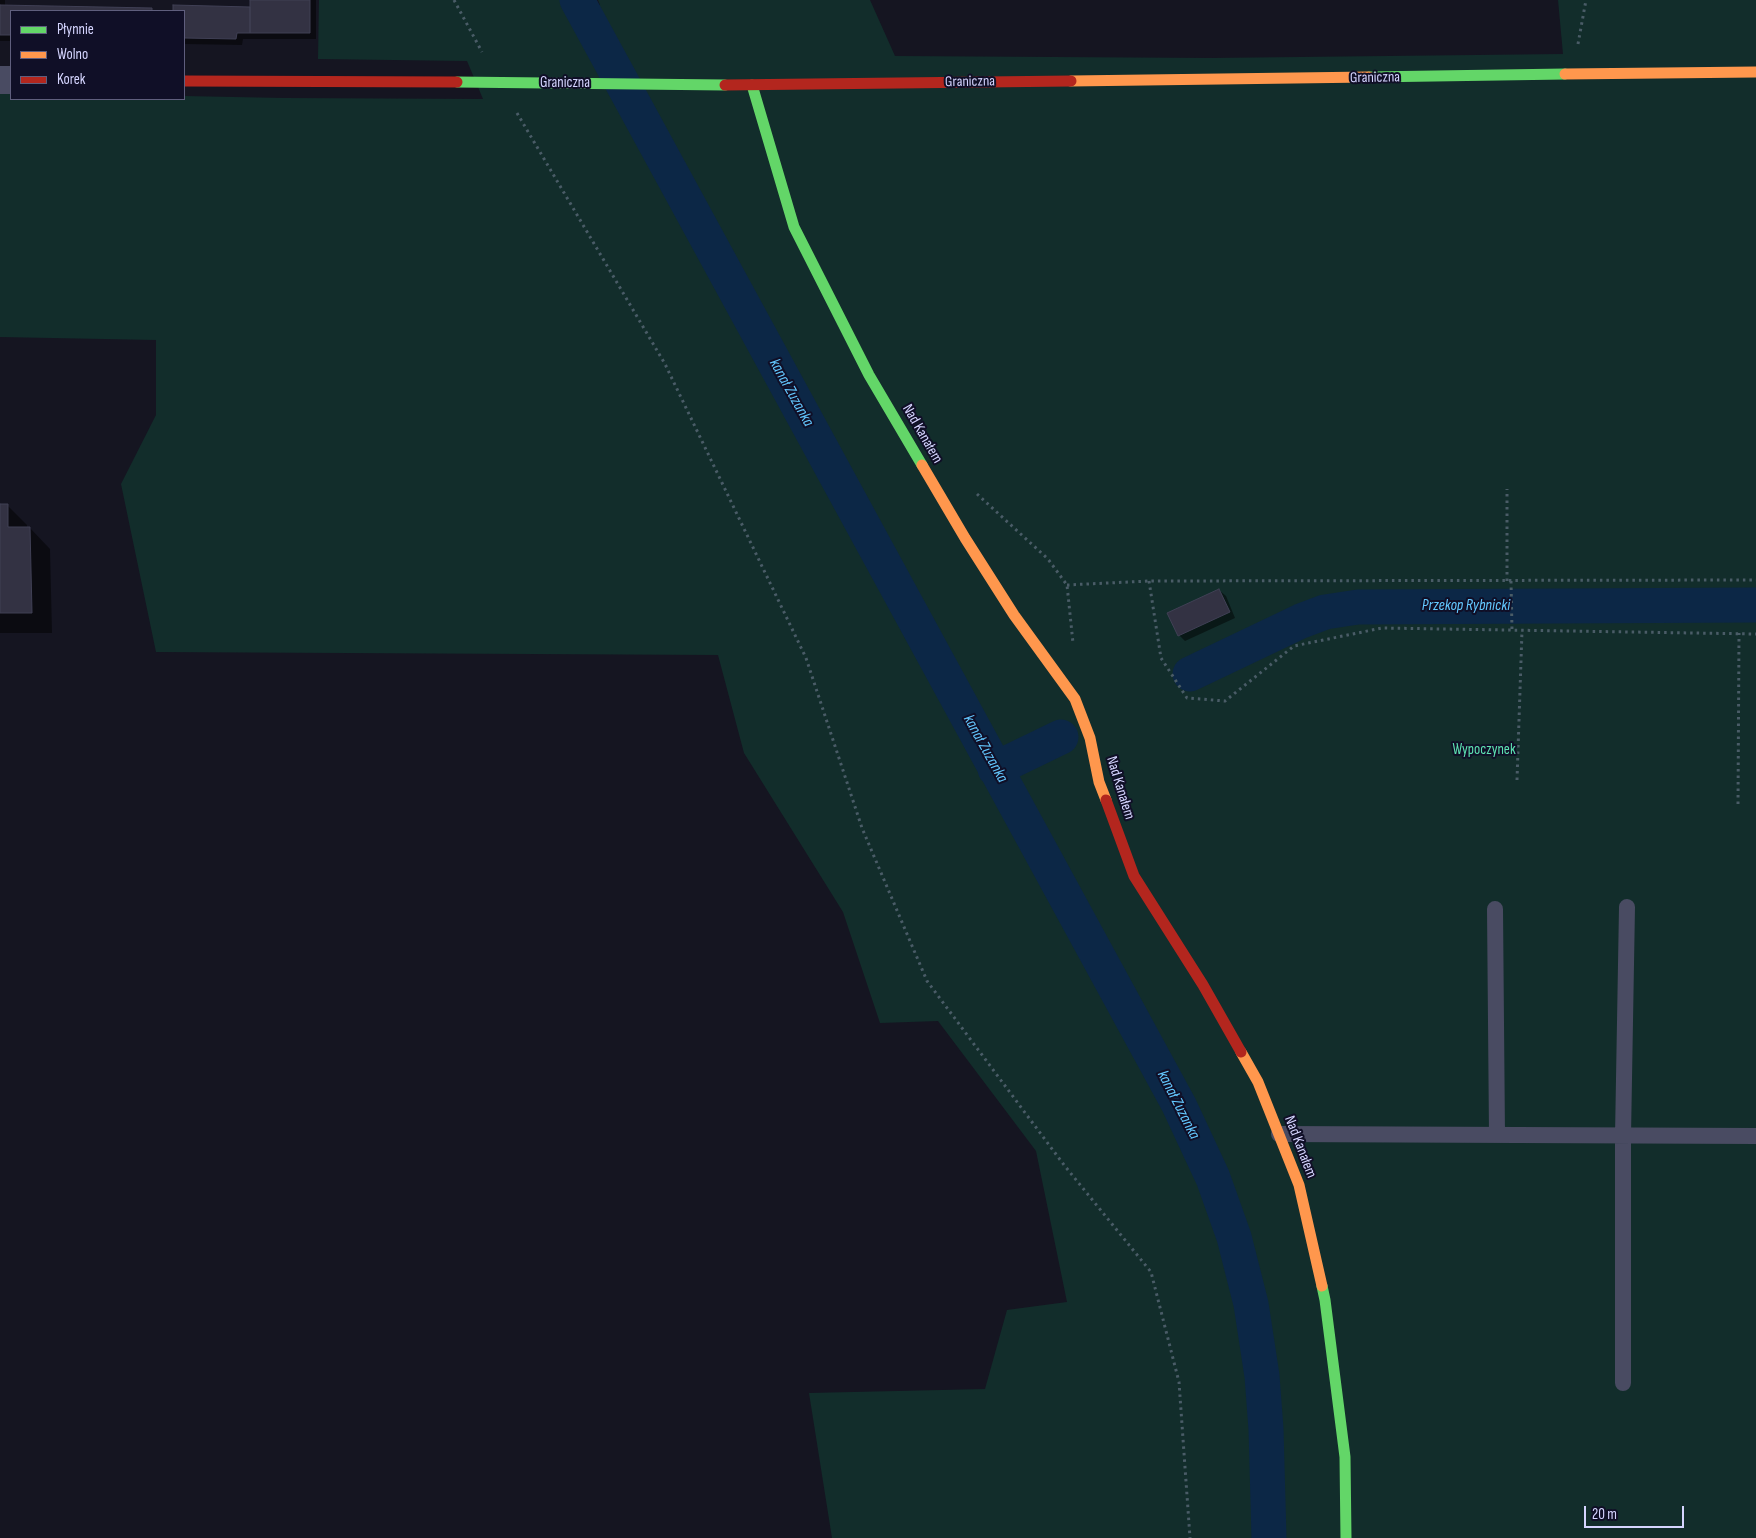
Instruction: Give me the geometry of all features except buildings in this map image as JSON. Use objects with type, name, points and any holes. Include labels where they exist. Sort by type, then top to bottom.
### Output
[{"type":"street","name":"Graniczna","points":[[185,81],[540,82],[752,85],[1580,76],[1756,72]]},
{"type":"street","name":"Nad Kanałem","points":[[752,85],[794,227],[869,375],[965,538],[1014,615],[1075,699],[1090,738],[1099,782],[1134,876],[1202,985],[1258,1082],[1299,1185],[1325,1300],[1345,1457],[1346,1538]]},
{"type":"lane","points":[[1623,1383],[1627,907]]},
{"type":"lane","points":[[1495,909],[1497,1135]]},
{"type":"lane","points":[[1279,1134],[1756,1136]]},
{"type":"path","points":[[454,0],[499,83],[665,364],[806,658],[862,828],[927,981],[1064,1165],[1151,1272],[1179,1382],[1190,1538]]},
{"type":"path","points":[[1580,76],[1578,42],[1586,0]]},
{"type":"path","points":[[1508,489],[1509,581],[1512,630]]},
{"type":"path","points":[[975,492],[1048,559],[1067,585],[1073,629],[1073,649]]},
{"type":"path","points":[[1067,585],[1149,581],[1756,580]]},
{"type":"path","points":[[1149,581],[1161,658],[1187,698],[1225,701],[1294,646],[1382,628],[1756,634]]},
{"type":"path","points":[[1517,780],[1522,631]]},
{"type":"path","points":[[1738,804],[1739,633]]},
{"type":"green space","name":"Wypoczynek","points":[[319,0],[568,0],[572,6],[600,5],[598,0],[870,0],[895,56],[1211,58],[1563,54],[1558,0],[1756,0],[1756,1538],[832,1538],[809,1393],[985,1389],[1007,1310],[1067,1302],[1036,1151],[938,1021],[880,1023],[843,912],[744,753],[718,655],[156,652],[121,484],[156,415],[156,340],[0,337],[0,91],[10,91],[10,100],[185,100],[185,96],[483,99],[467,61],[318,59]]},
{"type":"waterway","name":"kanał Zuzanka","points":[[577,0],[1179,1105],[1213,1178],[1234,1237],[1251,1304],[1262,1376],[1266,1429],[1269,1538]]},
{"type":"waterway","name":"Przekop Rybnicki","points":[[1190,674],[1301,621],[1325,612],[1358,607],[1756,605]]},
{"type":"waterway","name":"Przekop Rybnicki","points":[[995,769],[1061,737]]},
{"type":"traffic: fast","points":[[1369,77],[1565,74]]},
{"type":"traffic: fast","points":[[457,82],[725,85]]},
{"type":"traffic: fast","points":[[752,85],[794,227],[869,375],[922,465]]},
{"type":"traffic: fast","points":[[1322,1286],[1345,1457],[1346,1538]]},
{"type":"traffic: slow","points":[[1565,74],[1756,72]]},
{"type":"traffic: slow","points":[[1071,81],[1369,77]]},
{"type":"traffic: slow","points":[[922,465],[965,538],[1014,615],[1075,699],[1090,738],[1099,782],[1106,800]]},
{"type":"traffic: slow","points":[[1241,1052],[1258,1082],[1299,1185],[1322,1286]]},
{"type":"traffic: jam","points":[[185,81],[457,82]]},
{"type":"traffic: jam","points":[[725,85],[1071,81]]},
{"type":"traffic: jam","points":[[1106,800],[1134,876],[1203,985],[1241,1052]]}]
